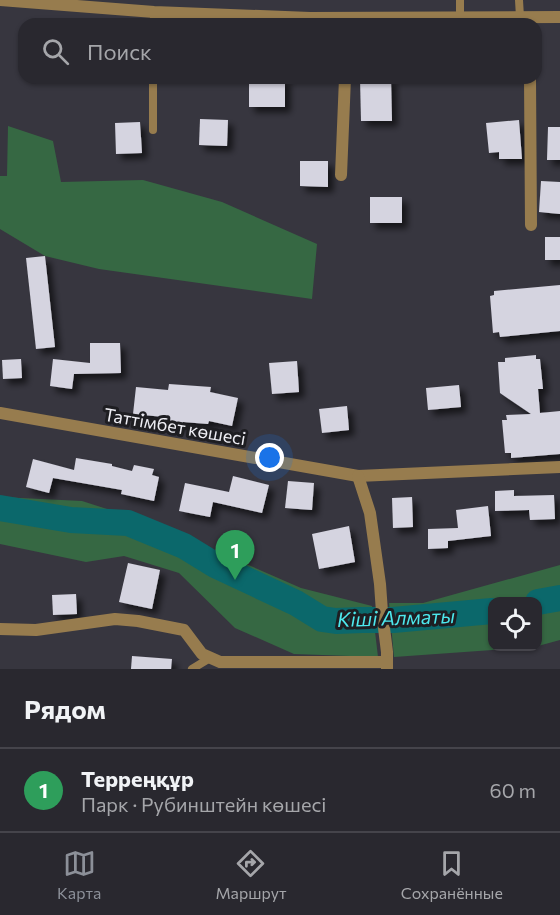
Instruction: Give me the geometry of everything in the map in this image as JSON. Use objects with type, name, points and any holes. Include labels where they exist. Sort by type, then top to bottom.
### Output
[{"type":"street","points":[[0,0],[154,18],[310,18]]},
{"type":"street","points":[[542,18],[560,17]]},
{"type":"street","points":[[432,18],[494,18]]},
{"type":"street","points":[[341,175],[345,84]]},
{"type":"street","points":[[530,84],[531,225]]},
{"type":"street","name":"Таттімбет көшесі","points":[[0,413],[358,476],[560,467]]},
{"type":"street","points":[[0,628],[36,630],[115,619],[138,621],[184,630],[202,654],[220,662],[387,665],[380,584],[370,513],[358,476]]},
{"type":"lane","points":[[460,0],[460,17]]},
{"type":"lane","points":[[519,0],[527,18]]},
{"type":"lane","points":[[153,84],[153,130]]},
{"type":"lane","points":[[192,669],[210,657]]},
{"type":"green space","points":[[8,126],[53,141],[61,182],[143,180],[222,202],[317,244],[312,299],[99,269],[45,256],[0,229],[0,176],[7,176]]},
{"type":"green space","points":[[0,497],[82,501],[157,525],[301,588],[372,606],[378,657],[294,654],[235,628],[179,573],[124,556],[86,562],[0,544]]},
{"type":"green space","points":[[560,565],[560,640],[542,645],[542,597],[488,597],[488,650],[394,657],[389,603],[423,603]]},
{"type":"building","points":[[249,84],[285,84],[285,107],[249,107]]},
{"type":"building","points":[[360,84],[391,84],[392,121],[361,121]]},
{"type":"building","points":[[200,119],[228,120],[227,146],[199,145]]},
{"type":"building","points":[[519,120],[522,159],[499,159],[499,152],[489,153],[486,123]]},
{"type":"building","points":[[140,122],[142,153],[116,154],[115,123]]},
{"type":"building","points":[[548,127],[560,127],[560,160],[547,160]]},
{"type":"building","points":[[300,161],[328,161],[328,187],[300,186]]},
{"type":"building","points":[[541,181],[560,182],[560,214],[539,212]]},
{"type":"building","points":[[370,197],[402,197],[402,223],[370,223]]},
{"type":"building","points":[[545,237],[560,237],[560,260],[545,260]]},
{"type":"building","points":[[45,256],[55,347],[36,349],[26,258]]},
{"type":"building","points":[[560,285],[560,331],[500,337],[499,332],[493,333],[490,296],[494,295],[494,291]]},
{"type":"building","points":[[90,343],[120,343],[121,373],[74,374],[72,389],[50,386],[53,359],[90,363]]},
{"type":"building","points":[[536,355],[536,359],[540,359],[543,389],[538,389],[540,413],[560,411],[560,454],[511,458],[511,453],[505,453],[502,420],[507,420],[506,415],[531,414],[500,393],[498,362],[505,362],[505,358]]},
{"type":"building","points":[[21,359],[22,378],[3,379],[2,360]]},
{"type":"building","points":[[297,361],[299,392],[272,394],[269,363]]},
{"type":"building","points":[[169,384],[211,387],[210,392],[238,398],[232,426],[209,421],[208,424],[183,422],[183,425],[163,421],[164,417],[133,414],[136,387],[168,390]]},
{"type":"building","points":[[459,385],[461,407],[428,410],[426,388]]},
{"type":"building","points":[[347,406],[349,430],[322,433],[319,409]]},
{"type":"building","points":[[76,458],[112,464],[112,466],[132,471],[134,465],[154,469],[152,475],[159,477],[154,501],[121,494],[122,490],[53,478],[49,493],[26,487],[33,459],[74,470]]},
{"type":"building","points":[[233,476],[269,485],[262,513],[213,502],[210,517],[179,511],[185,483],[229,492]]},
{"type":"building","points":[[288,481],[314,483],[312,510],[285,508]]},
{"type":"building","points":[[514,490],[514,496],[554,495],[555,519],[530,520],[529,510],[495,511],[495,491]]},
{"type":"building","points":[[412,497],[413,527],[393,528],[392,498]]},
{"type":"building","points":[[488,506],[491,536],[448,541],[448,548],[428,549],[428,529],[458,528],[456,510]]},
{"type":"building","points":[[349,526],[355,562],[319,569],[312,534]]},
{"type":"building","points":[[128,563],[160,570],[152,609],[119,602]]},
{"type":"building","points":[[76,594],[77,614],[53,615],[52,595]]},
{"type":"building","points":[[132,656],[172,659],[171,669],[131,669]]},
{"type":"waterway","name":"Кіші Алматы","points":[[0,508],[71,520],[128,523],[184,546],[215,565],[296,603],[322,619],[336,621],[393,620],[488,611]]},
{"type":"waterway","name":"Кіші Алматы","points":[[542,601],[560,598]]},
{"type":"place","name":"Терреңқұр","points":[[235,580]]}]
